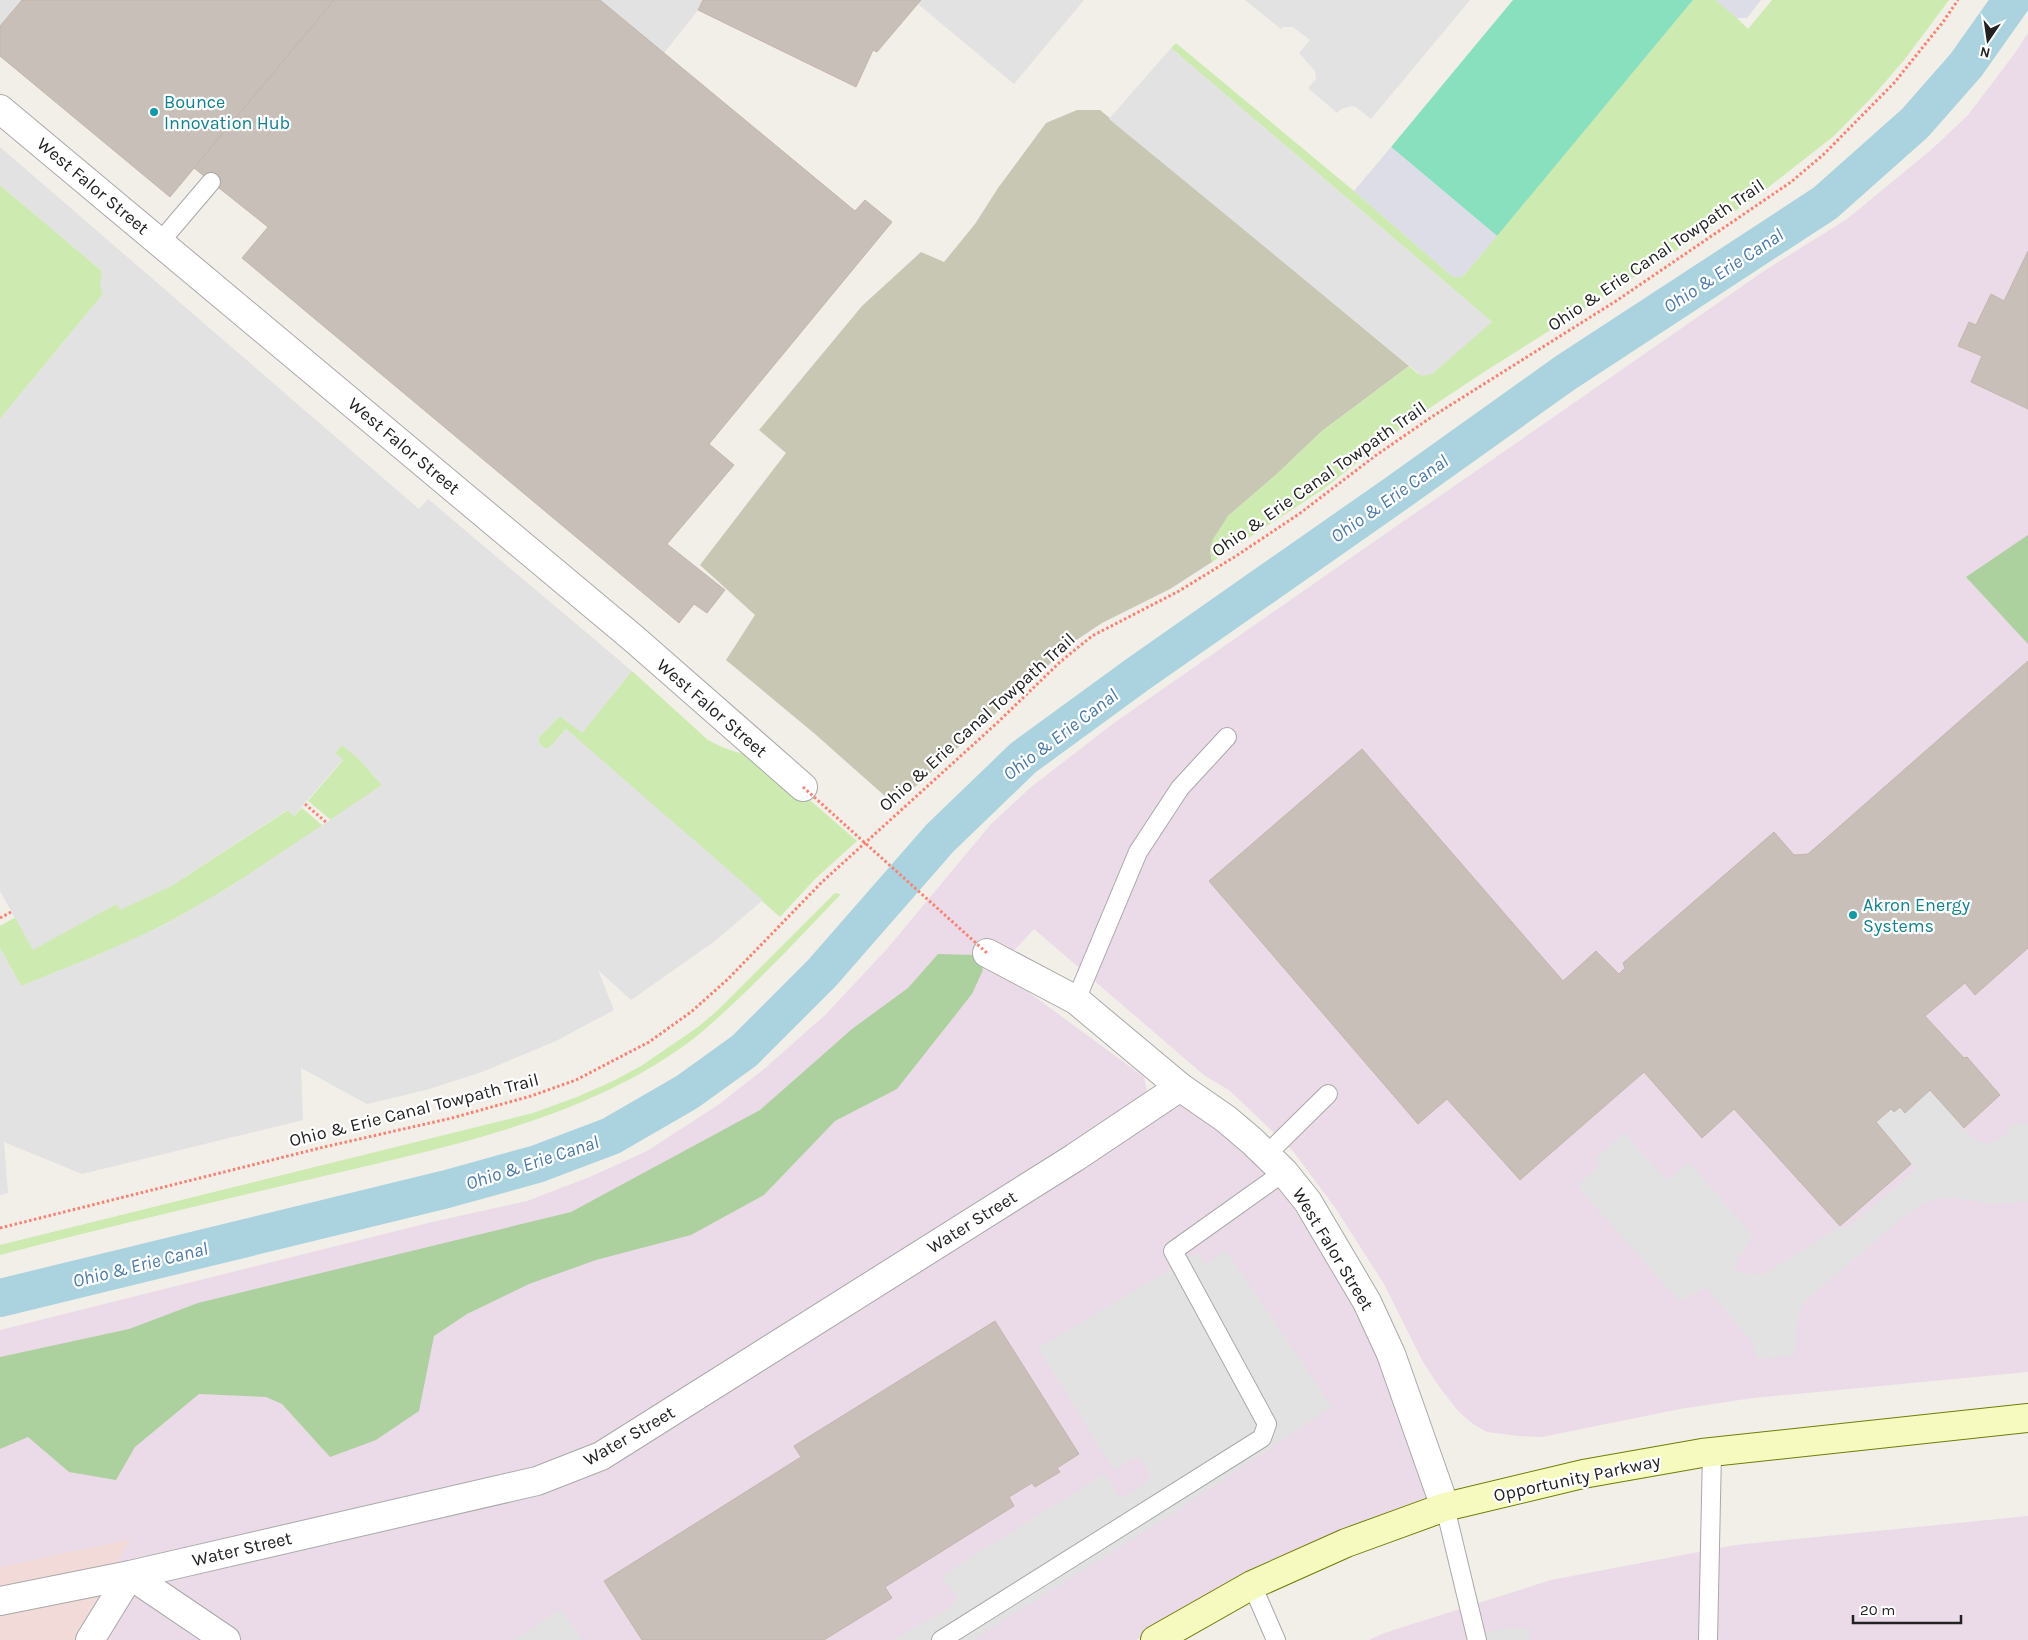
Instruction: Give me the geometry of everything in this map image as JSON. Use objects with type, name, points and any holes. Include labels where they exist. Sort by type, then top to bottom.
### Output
[{"type":"main road","name":"Opportunity Parkway","points":[[1154,1640],[1252,1585],[1346,1543],[1445,1508],[1583,1474],[1712,1452],[2028,1418]]},
{"type":"street","name":"West Falor Street","points":[[0,109],[633,638],[803,787]]},
{"type":"street","name":"West Falor Street","points":[[986,953],[1076,1000],[1180,1087],[1226,1119],[1275,1164],[1308,1202],[1367,1302],[1392,1354],[1445,1508]]},
{"type":"street","name":"Water Street","points":[[0,1601],[130,1575],[537,1481],[601,1456],[1074,1158],[1180,1087]]},
{"type":"street","points":[[90,1640],[130,1575],[226,1640]]},
{"type":"lane","points":[[160,242],[211,182]]},
{"type":"lane","points":[[1076,1000],[1138,852],[1180,788],[1227,737]]},
{"type":"lane","points":[[941,1640],[1262,1438],[1268,1424],[1173,1251],[1275,1164],[1328,1094]]},
{"type":"lane","points":[[1708,1640],[1712,1452]]},
{"type":"lane","points":[[1445,1508],[1477,1640]]},
{"type":"lane","points":[[1252,1585],[1276,1640]]},
{"type":"path","name":"Ohio & Erie Canal Towpath Trail","points":[[0,1228],[324,1147],[452,1118],[531,1096],[576,1080],[649,1042],[691,1012],[728,979],[822,882],[1092,636],[1179,591],[1236,556],[1299,514],[1375,456],[1433,416],[1616,301],[1791,182],[1824,154],[1894,83],[1944,22],[1958,0]]},
{"type":"path","points":[[803,787],[986,953]]},
{"type":"path","points":[[305,804],[327,823]]},
{"type":"path","points":[[0,918],[11,912]]},
{"type":"shaded area","points":[[0,0],[22,0],[0,26]]},
{"type":"shaded area","points":[[600,0],[703,0],[698,10],[664,53]]},
{"type":"shaded area","points":[[921,0],[1084,0],[1014,84],[918,4]]},
{"type":"shaded area","points":[[1245,0],[1470,0],[1371,119],[1352,106],[1341,109],[1337,113],[1308,88],[1316,79],[1315,71],[1299,53],[1310,40],[1293,27],[1283,27],[1281,29]]},
{"type":"shaded area","points":[[1716,0],[1761,0],[1747,18],[1737,18]]},
{"type":"shaded area","points":[[2028,33],[2028,1372],[1753,1398],[1680,1409],[1542,1437],[1487,1432],[1473,1424],[1459,1412],[1440,1388],[1423,1362],[1384,1284],[1336,1209],[1293,1151],[1229,1090],[1205,1076],[1034,929],[997,969],[1144,1077],[1147,1091],[1144,1096],[1180,1101],[1255,1156],[1340,1271],[1378,1345],[1429,1500],[1198,1601],[1136,1640],[74,1640],[131,1539],[0,1567],[0,1330],[432,1222],[527,1201],[592,1176],[647,1151],[718,1105],[764,1069],[825,1015],[886,950],[991,824],[1031,787],[1114,723],[1398,525],[1764,271],[1847,219],[1932,149],[1968,115]]},
{"type":"shaded area","points":[[1171,48],[1492,322],[1432,374],[1422,376],[1109,119]]},
{"type":"shaded area","points":[[1077,110],[1100,110],[1409,366],[1322,431],[1278,473],[1228,516],[1210,550],[1212,562],[1170,589],[1102,623],[1075,641],[895,805],[815,734],[726,660],[755,615],[700,565],[786,453],[759,430],[862,306],[921,252],[944,262],[975,224],[998,188],[1046,123]]},
{"type":"shaded area","points":[[0,147],[419,509],[428,499],[632,671],[582,733],[560,716],[539,737],[539,743],[544,748],[549,748],[566,729],[763,900],[715,941],[631,1000],[598,970],[614,1010],[556,1041],[482,1072],[426,1090],[367,1104],[301,1068],[303,1120],[82,1174],[4,1142],[8,1193],[0,1195],[0,948],[21,986],[98,955],[162,926],[231,886],[382,785],[359,759],[342,745],[335,753],[343,759],[294,816],[287,810],[171,886],[120,910],[116,904],[33,950],[0,891],[0,419],[103,294],[100,286],[102,271],[0,185]]},
{"type":"shaded area","points":[[1391,147],[1497,236],[1462,277],[1453,277],[1354,191]]},
{"type":"shaded area","points":[[1930,1090],[1970,1136],[1981,1142],[1989,1143],[1998,1140],[2007,1134],[2010,1125],[2028,1123],[2028,1201],[1997,1204],[1953,1198],[1938,1199],[1925,1203],[1911,1211],[1808,1298],[1798,1316],[1794,1355],[1758,1359],[1752,1342],[1706,1288],[1679,1301],[1577,1186],[1600,1165],[1595,1158],[1624,1133],[1665,1178],[1669,1179],[1689,1162],[1753,1236],[1732,1269],[1747,1274],[1759,1275],[1766,1273],[1840,1226],[1844,1229],[1848,1227],[1912,1173],[1914,1168],[1876,1122],[1891,1109],[1894,1112]]},
{"type":"shaded area","points":[[1226,1251],[1332,1407],[1177,1511],[973,1640],[892,1640],[951,1607],[957,1598],[941,1576],[1104,1474],[1119,1496],[1127,1496],[1148,1481],[1151,1476],[1140,1457],[1131,1459],[1114,1470],[1038,1348],[1197,1253],[1205,1264]]},
{"type":"shaded area","points":[[2028,1516],[2028,1640],[1369,1640],[1384,1633],[1551,1580],[1735,1545]]},
{"type":"shaded area","points":[[132,1538],[75,1640],[0,1640],[0,1567]]},
{"type":"shaded area","points":[[561,1609],[583,1640],[513,1640]]},
{"type":"shaded area","points":[[1530,1628],[1529,1640],[1467,1640],[1494,1630]]},
{"type":"green space","points":[[1513,0],[1693,0],[1497,236],[1391,147]]},
{"type":"green space","points":[[1693,0],[1716,0],[1748,29],[1772,0],[1949,0],[1905,59],[1874,95],[1834,136],[1756,197],[1685,245],[1413,419],[1322,490],[1212,562],[1210,550],[1213,539],[1228,516],[1278,473],[1322,431],[1409,366],[1418,374],[1492,322],[1171,48],[1176,43],[1354,191],[1453,277],[1464,275]]},
{"type":"green space","points":[[0,185],[102,271],[103,294],[0,419]]},
{"type":"green space","points":[[2028,535],[2028,644],[1966,577]]},
{"type":"green space","points":[[632,671],[708,740],[736,752],[759,756],[857,841],[815,879],[780,917],[566,729],[549,748],[544,748],[539,743],[539,737],[560,716],[582,732]]},
{"type":"green space","points":[[342,745],[359,759],[382,785],[331,820],[308,801],[343,760],[335,753]]},
{"type":"green space","points":[[302,808],[323,826],[203,903],[127,942],[21,986],[0,948],[0,926],[16,917],[33,949],[116,904],[120,909],[171,886],[288,810],[294,816]]},
{"type":"green space","points":[[835,893],[841,894],[762,976],[705,1030],[644,1071],[601,1093],[556,1112],[462,1142],[0,1255],[0,1245],[533,1113],[577,1097],[641,1066],[698,1027],[719,1009]]},
{"type":"green space","points":[[938,954],[976,955],[983,970],[972,994],[897,1089],[835,1121],[764,1195],[691,1235],[596,1260],[529,1284],[467,1314],[434,1336],[419,1411],[376,1440],[330,1457],[282,1404],[266,1397],[199,1394],[135,1447],[116,1480],[69,1472],[28,1437],[0,1449],[0,1357],[129,1329],[198,1303],[571,1212],[760,1110],[852,1029],[908,988]]},
{"type":"building","name":"Bounce Innovation Hub","points":[[22,0],[334,0],[170,197],[0,56],[0,26]]},
{"type":"building","points":[[334,0],[600,0],[855,211],[865,200],[892,222],[709,444],[734,465],[667,544],[725,590],[707,613],[694,604],[679,623],[242,258],[268,227],[194,168]]},
{"type":"building","points":[[703,0],[921,0],[877,52],[873,50],[856,87],[698,10]]},
{"type":"building","points":[[2028,251],[2028,409],[1971,382],[1982,356],[1958,346],[1969,322],[1976,325],[1991,294],[2004,301]]},
{"type":"building","name":"Akron Energy Systems","points":[[2028,661],[2028,948],[1975,995],[1965,983],[1925,1016],[1964,1058],[1967,1057],[2000,1095],[1964,1128],[1930,1090],[1905,1113],[1900,1107],[1894,1112],[1891,1109],[1876,1122],[1911,1164],[1840,1226],[1734,1109],[1702,1138],[1644,1072],[1520,1180],[1447,1099],[1418,1124],[1209,881],[1362,749],[1563,981],[1596,951],[1619,974],[1625,968],[1623,963],[1774,832],[1794,855],[1808,854]]},
{"type":"building","points":[[995,1321],[1079,1454],[1057,1468],[1060,1472],[1035,1487],[1032,1483],[1009,1497],[1014,1506],[885,1587],[892,1598],[824,1640],[642,1640],[604,1581],[801,1457],[794,1446]]},
{"type":"waterway","name":"Ohio & Erie Canal","points":[[0,1298],[447,1189],[537,1164],[611,1136],[687,1092],[744,1051],[822,973],[940,838],[1023,758],[1138,674],[1565,373],[1825,203],[1915,123],[1966,65],[2012,0]]},
{"type":"place","name":"Bounce Innovation Hub","points":[[154,112]]},
{"type":"place","name":"Akron Energy Systems","points":[[1853,915]]}]
